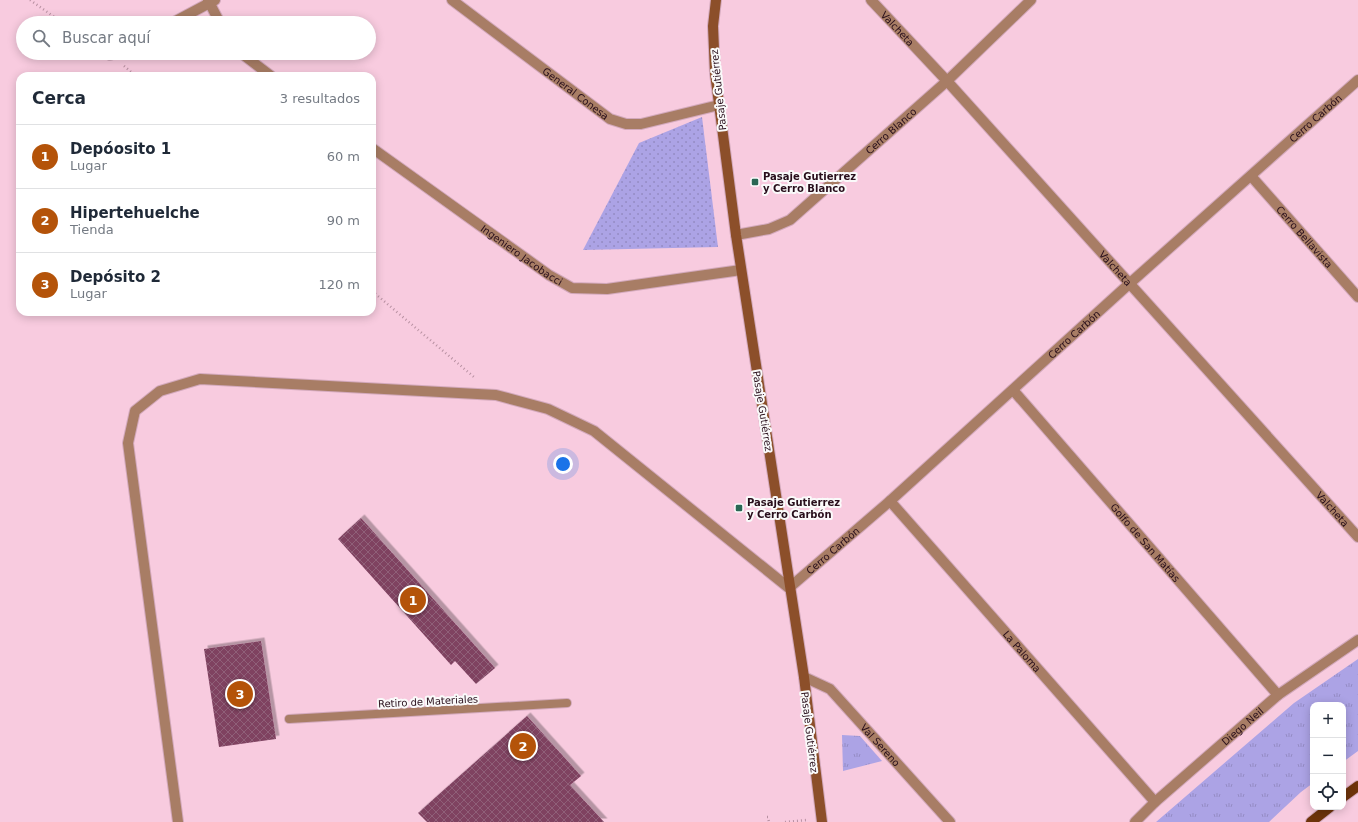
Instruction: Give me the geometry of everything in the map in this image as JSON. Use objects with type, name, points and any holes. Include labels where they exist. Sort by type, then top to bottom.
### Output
[{"type":"main road","name":"Pasaje Gutiérrez","points":[[716,0],[713,26],[713,50],[719,106],[741,270],[789,588],[804,677],[822,820]]},
{"type":"main road","points":[[1346,795],[1358,786]]},
{"type":"main road","points":[[1311,822],[1326,810]]},
{"type":"street","name":"General Conesa","points":[[452,0],[610,120],[626,124],[641,124],[719,106]]},
{"type":"street","name":"Valcheta","points":[[872,0],[947,81],[1358,537]]},
{"type":"street","name":"Cerro Blanco","points":[[736,235],[769,229],[790,220],[947,81],[1031,0]]},
{"type":"street","points":[[184,16],[211,1],[217,16]]},
{"type":"street","points":[[251,60],[266,72]]},
{"type":"street","name":"Cerro Carbón","points":[[789,588],[890,501],[1129,284],[1358,80]]},
{"type":"street","name":"Ingeniero Jacobacci","points":[[376,151],[548,275],[572,288],[607,289],[741,270]]},
{"type":"street","name":"Cerro Bellavista","points":[[1251,176],[1358,297]]},
{"type":"street","points":[[178,822],[128,443],[135,411],[160,391],[200,379],[496,395],[548,409],[594,431],[789,588]]},
{"type":"street","name":"Golfo de San Matías","points":[[1013,390],[1278,695]]},
{"type":"street","name":"La Paloma","points":[[890,501],[1155,802]]},
{"type":"street","name":"Diego Neil","points":[[1135,822],[1155,802],[1278,695],[1358,640]]},
{"type":"street","name":"Val Sereno","points":[[804,677],[830,689],[950,822]]},
{"type":"lane","name":"Retiro de Materiales","points":[[289,719],[567,703]]},
{"type":"path","points":[[30,0],[54,16]]},
{"type":"path","points":[[376,294],[496,395]]},
{"type":"path","points":[[785,822],[822,820]]},
{"type":"green space","points":[[702,117],[718,247],[583,250],[639,143]]},
{"type":"green space","points":[[1358,659],[1358,751],[1346,760],[1346,702],[1310,702],[1310,785],[1269,822],[1156,822],[1294,703]]},
{"type":"green space","points":[[842,735],[860,736],[882,761],[843,771]]},
{"type":"building","points":[[361,518],[495,668],[476,684],[455,661],[451,665],[338,539]]},
{"type":"building","points":[[261,641],[276,739],[219,747],[204,649]]},
{"type":"building","points":[[527,716],[581,776],[570,785],[604,822],[427,822],[418,813]]},
{"type":"place","name":"Pasaje Gutierrez y Cerro Blanco","points":[[755,182]]},
{"type":"place","name":"Pasaje Gutierrez y Cerro Carbón","points":[[739,508]]},
{"type":"place","name":"Depóosito 1","points":[[413,600]]},
{"type":"place","name":"Depósito 2","points":[[240,694]]},
{"type":"place","name":"Hipertehuelche","points":[[523,746]]}]
